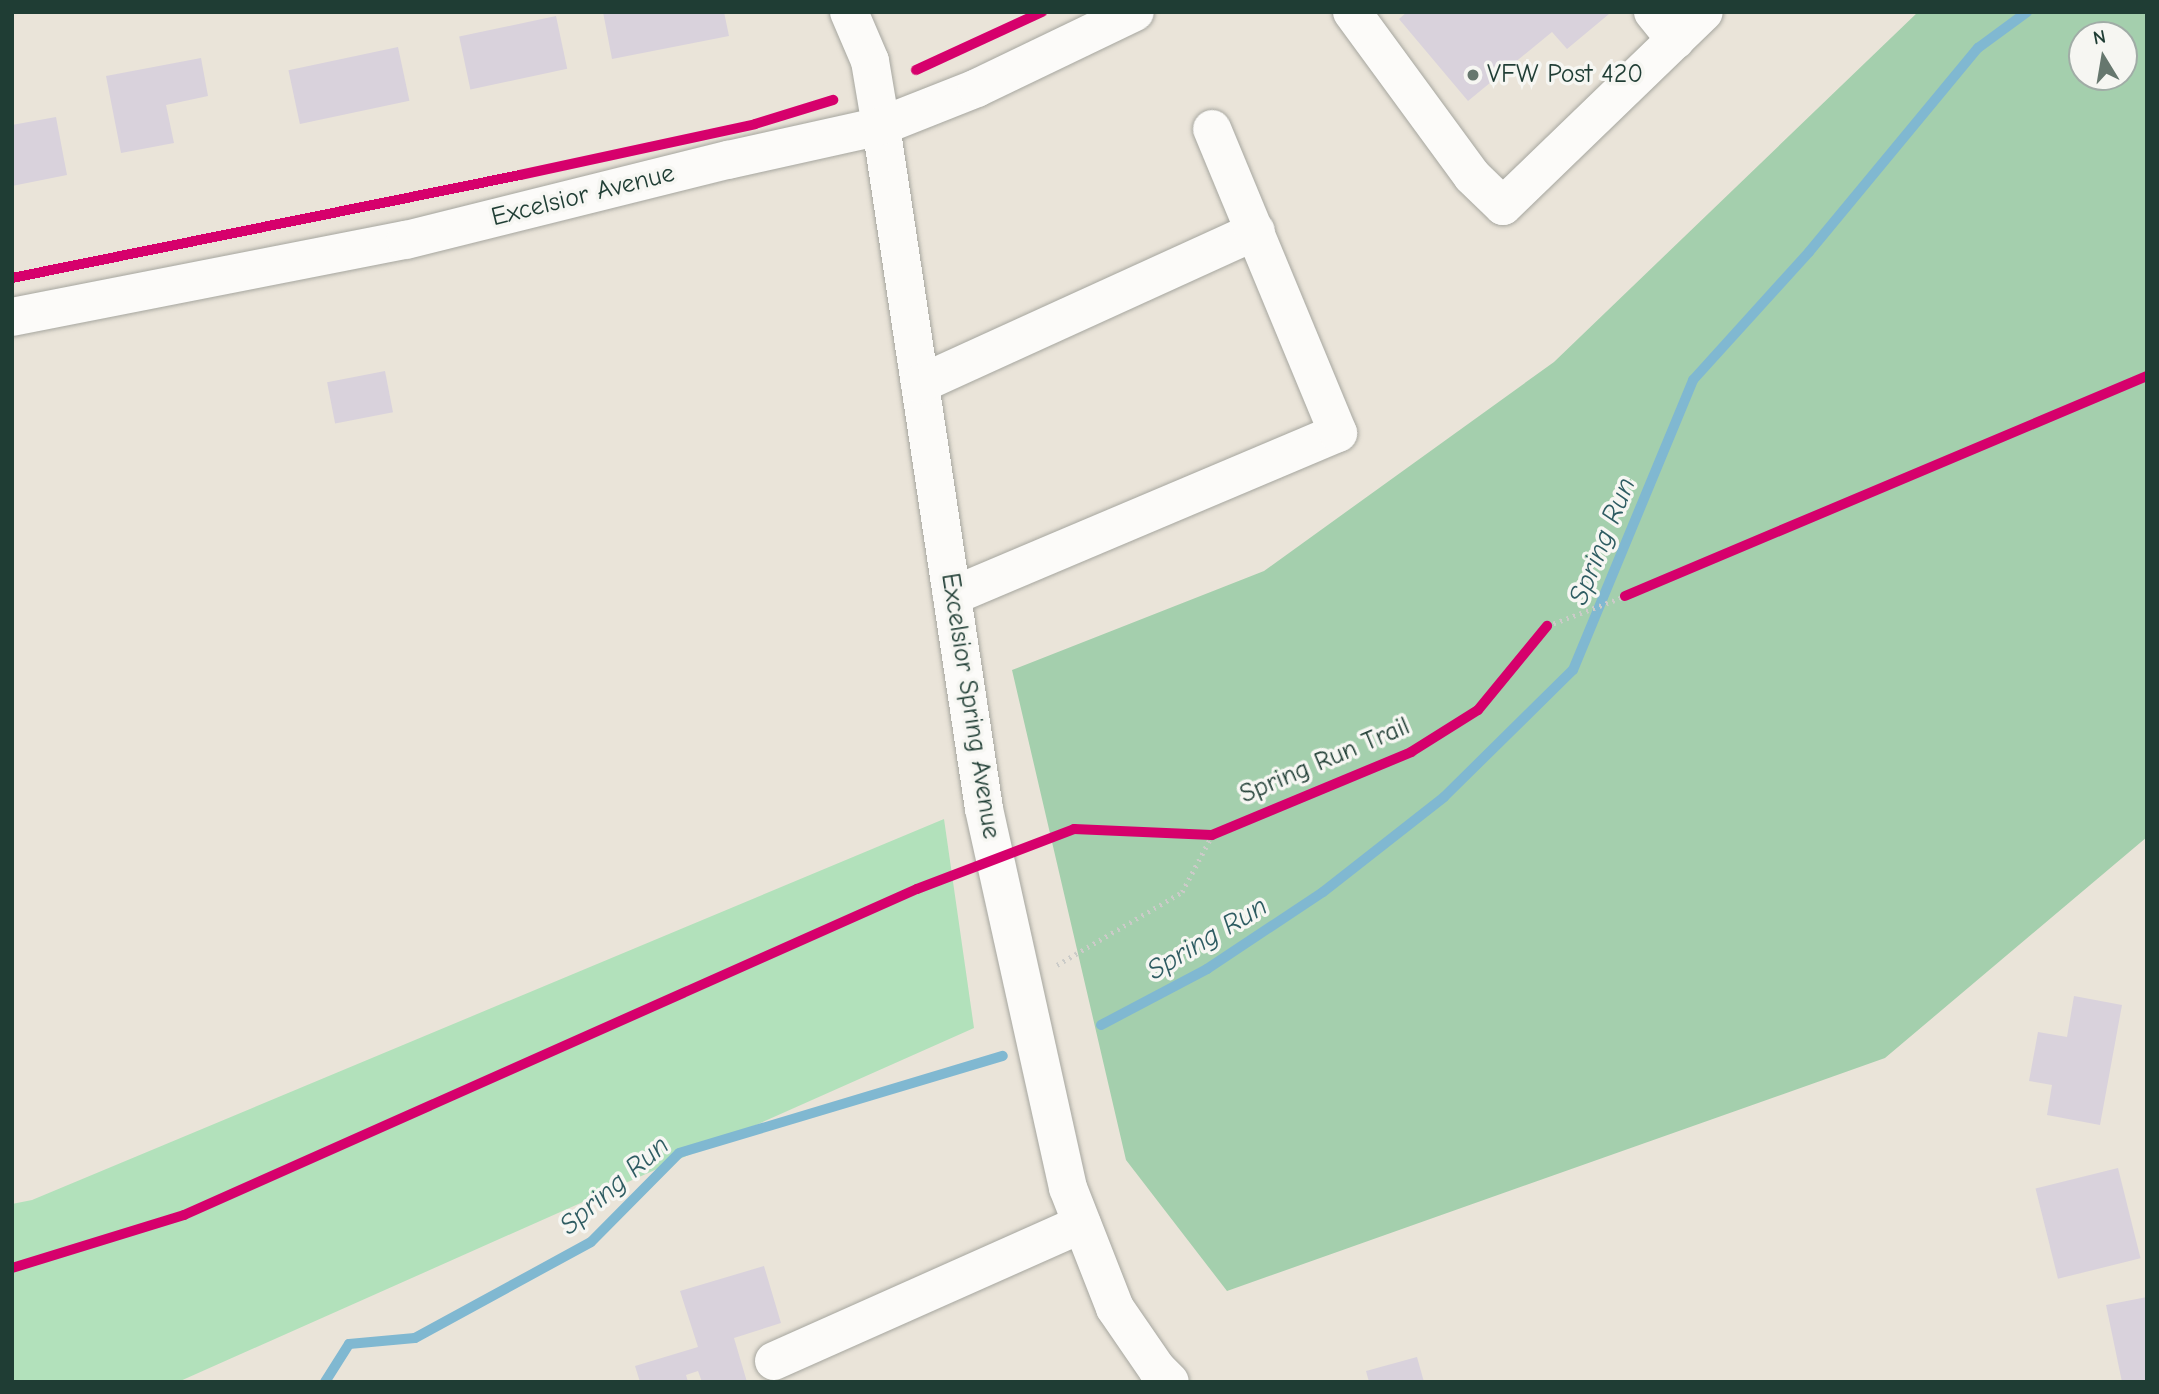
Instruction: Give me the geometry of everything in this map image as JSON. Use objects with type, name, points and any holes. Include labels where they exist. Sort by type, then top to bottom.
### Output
[{"type":"street","name":"Excelsior Spring Avenue","points":[[849,12],[870,61],[984,809],[1068,1188],[1115,1308],[1157,1369],[1170,1382]]},
{"type":"street","name":"Excelsior Avenue","points":[[12,317],[406,240],[728,160],[881,126],[977,88],[1135,12]]},
{"type":"street","points":[[1352,12],[1472,176],[1503,206],[1664,26],[1704,12]]},
{"type":"street","points":[[952,596],[1338,433],[1212,129]]},
{"type":"street","points":[[920,384],[1256,231]]},
{"type":"street","points":[[774,1361],[1082,1224]]},
{"type":"path","points":[[1539,637],[1548,626],[1638,590]]},
{"type":"path","points":[[1020,979],[1064,963],[1182,891],[1212,835]]},
{"type":"green space","points":[[1918,12],[2147,12],[2147,837],[1885,1058],[1227,1291],[1126,1160],[1012,670],[1264,571],[1554,362]]},
{"type":"green space","points":[[944,819],[974,1028],[178,1382],[12,1382],[12,1204],[32,1200]]},
{"type":"building","points":[[603,12],[724,12],[729,36],[612,59]]},
{"type":"building","name":"VFW Post 420","points":[[1407,12],[1609,14],[1567,49],[1552,32],[1468,101],[1399,19]]},
{"type":"building","points":[[556,16],[567,69],[470,89],[459,37]]},
{"type":"building","points":[[398,47],[409,101],[300,124],[288,70]]},
{"type":"building","points":[[201,58],[208,96],[166,105],[174,143],[121,153],[106,76]]},
{"type":"building","points":[[56,117],[67,175],[12,186],[12,125]]},
{"type":"building","points":[[385,371],[393,412],[335,423],[327,382]]},
{"type":"building","points":[[2074,996],[2122,1005],[2100,1125],[2047,1115],[2052,1085],[2029,1081],[2038,1032],[2067,1037]]},
{"type":"building","points":[[2118,1168],[2140,1258],[2058,1279],[2036,1189]]},
{"type":"building","points":[[764,1266],[781,1323],[734,1338],[747,1382],[702,1382],[698,1371],[686,1375],[688,1382],[640,1382],[635,1366],[698,1347],[680,1291]]},
{"type":"building","points":[[2147,1297],[2147,1382],[2122,1382],[2106,1305]]},
{"type":"building","points":[[1417,1357],[1424,1382],[1369,1382],[1366,1371]]},
{"type":"waterway","name":"Spring Run","points":[[1101,1025],[1207,969],[1323,892],[1444,797],[1573,670],[1693,380],[1809,252],[1978,48],[2027,12]]},
{"type":"waterway","name":"Spring Run","points":[[325,1382],[349,1344],[415,1338],[591,1242],[679,1153],[1003,1056]]},
{"type":"cycle path","points":[[916,70],[1042,12]]},
{"type":"cycle path","points":[[12,278],[520,175],[755,124],[833,100]]},
{"type":"cycle path","points":[[1625,596],[2147,376]]},
{"type":"cycle path","name":"Spring Run Trail","points":[[12,1268],[184,1215],[917,889],[1074,829],[1212,835],[1411,752],[1478,710],[1547,626]]},
{"type":"place","name":"VFW Post 420","points":[[1473,75]]}]
